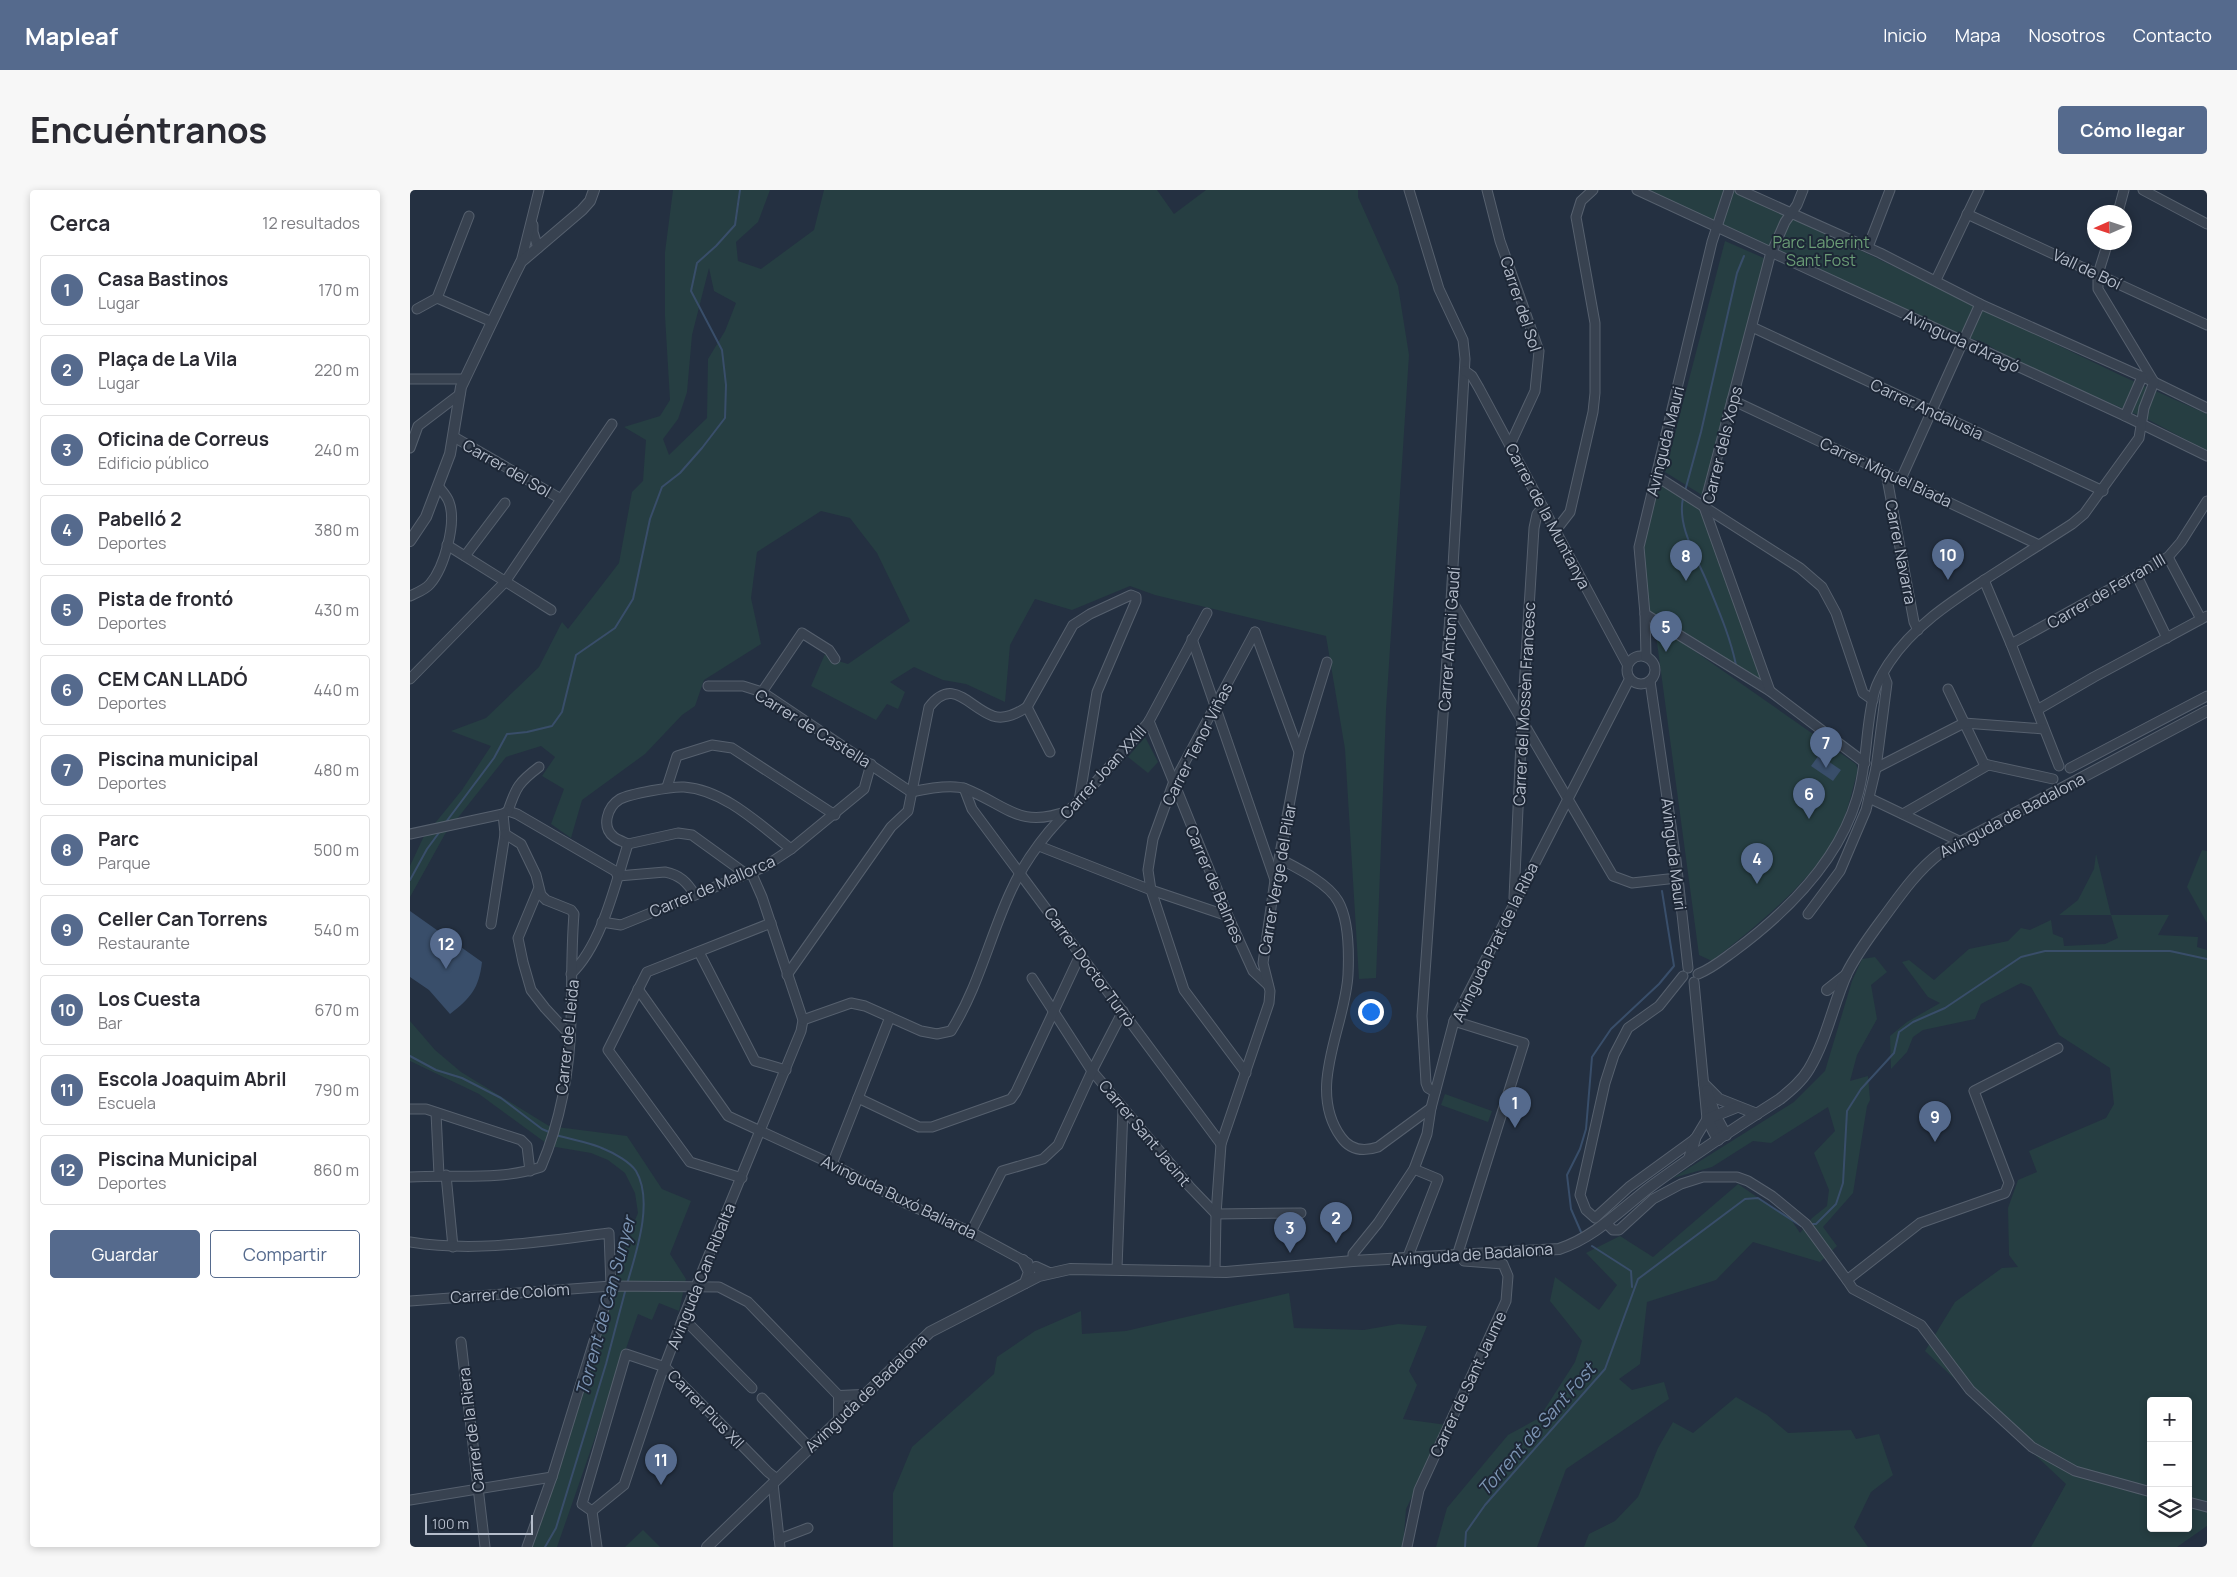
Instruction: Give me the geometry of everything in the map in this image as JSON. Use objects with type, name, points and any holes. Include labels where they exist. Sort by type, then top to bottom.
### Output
[{"type":"street","points":[[410,540],[426,517],[438,486],[454,438],[464,379],[521,262],[539,190]]},
{"type":"street","points":[[521,262],[582,210],[590,200],[594,190]]},
{"type":"street","name":"Carrer Antoni Gaudí","points":[[1409,190],[1440,289],[1463,340],[1465,371],[1422,1016],[1426,1083],[1428,1088],[1435,1092]]},
{"type":"street","name":"Carrer del Sol","points":[[1487,190],[1500,241],[1539,351],[1535,390],[1510,445]]},
{"type":"street","points":[[1556,530],[1570,512],[1594,404],[1596,334],[1576,217],[1581,201],[1593,190]]},
{"type":"street","name":"Avinguda d'Aragó","points":[[1637,190],[2125,416],[2207,456]]},
{"type":"street","name":"Avinguda Mauri","points":[[1646,657],[1645,614],[1639,547],[1716,226],[1729,190]]},
{"type":"street","points":[[1740,190],[1790,214],[1868,247],[1980,304],[2154,382],[2207,408]]},
{"type":"street","name":"Carrer dels Xops","points":[[1770,691],[1704,507],[1773,253],[1785,222],[1797,205],[1803,190]]},
{"type":"street","points":[[1868,247],[1890,190]]},
{"type":"street","points":[[1936,280],[1979,190]]},
{"type":"street","points":[[2120,205],[2124,190]]},
{"type":"street","points":[[2143,190],[2207,224]]},
{"type":"street","name":"Vall de Boí","points":[[1967,214],[2207,325]]},
{"type":"street","points":[[534,215],[533,232],[537,250]]},
{"type":"street","points":[[416,309],[437,298],[469,216]]},
{"type":"street","points":[[533,226],[540,235],[551,238]]},
{"type":"street","points":[[528,238],[530,245],[537,250]]},
{"type":"street","points":[[2106,250],[2098,274],[2098,289],[2154,382]]},
{"type":"street","points":[[437,298],[492,322]]},
{"type":"street","name":"Carrer Navarra","points":[[1901,479],[1980,304]]},
{"type":"street","name":"Carrer Andalusia","points":[[1752,327],[2102,491]]},
{"type":"street","points":[[2125,416],[2142,378],[2138,356]]},
{"type":"street","name":"Carrer de la Muntanya","points":[[1465,371],[1472,376],[1480,388],[1628,664]]},
{"type":"street","points":[[410,379],[464,379]]},
{"type":"street","points":[[1686,972],[1687,982],[1696,978],[1756,934],[1796,898],[1830,856],[1845,830],[1857,798],[1865,763],[1875,688],[1883,673],[1901,648],[1944,605],[2084,514],[2139,438],[2144,408],[2154,382]]},
{"type":"street","points":[[410,448],[418,426],[460,394]]},
{"type":"street","name":"Carrer Miquel Biada","points":[[1732,400],[2039,545]]},
{"type":"street","points":[[410,679],[505,582],[612,424]]},
{"type":"street","name":"Carrer del Sol","points":[[454,438],[561,499]]},
{"type":"street","name":"Carrer Navarra","points":[[1886,473],[1914,622],[1918,630]]},
{"type":"street","points":[[1656,476],[1800,568],[1822,587],[1836,613],[1863,693],[1873,700]]},
{"type":"street","points":[[410,596],[429,586],[436,576],[447,545],[451,517],[449,502],[438,486]]},
{"type":"street","name":"Carrer de Ferran III","points":[[2011,644],[2137,576],[2168,557],[2181,542],[2207,502]]},
{"type":"street","points":[[465,556],[505,503]]},
{"type":"street","name":"Carrer del Mossèn Francesc","points":[[1514,904],[1522,720],[1535,519],[1536,514],[1543,507]]},
{"type":"street","points":[[447,545],[551,610]]},
{"type":"street","points":[[2037,710],[2204,617],[2168,557]]},
{"type":"street","points":[[2137,576],[2167,638]]},
{"type":"street","points":[[1984,580],[2058,766]]},
{"type":"street","points":[[787,975],[891,827],[908,811],[929,707],[937,697],[953,694],[995,717],[1015,715],[1027,707],[1073,625],[1090,614],[1131,595],[1136,596],[1097,692],[1079,801]]},
{"type":"street","points":[[1451,601],[1613,876],[1632,883],[1677,878]]},
{"type":"street","name":"Carrer Joan XXIII","points":[[890,1017],[921,1031],[937,1034],[951,1031],[965,1009],[1010,892],[1021,873],[1039,846],[1068,811],[1149,721],[1207,614]]},
{"type":"street","points":[[1645,614],[1770,691],[1865,763]]},
{"type":"street","points":[[762,692],[802,632],[829,650],[835,659]]},
{"type":"street","name":"Carrer Tenor Viñas","points":[[1246,1073],[1184,990],[1151,890],[1148,870],[1153,839],[1173,784],[1255,632],[1300,753]]},
{"type":"street","points":[[1192,639],[1275,880]]},
{"type":"street","points":[[1636,657],[1646,657],[1653,662],[1655,669],[1654,677],[1650,681],[1637,684],[1628,680],[1626,673],[1628,664],[1636,657]]},
{"type":"street","name":"Carrer Verge del Pilar","points":[[1215,1272],[1216,1214],[1221,1144],[1269,1003],[1268,985],[1263,963],[1275,880],[1300,753],[1327,662]]},
{"type":"street","points":[[1808,914],[1840,871],[1866,810],[1876,768],[1886,683],[1883,673]]},
{"type":"street","name":"Avinguda Prat de la Riba","points":[[1353,1261],[1353,1254],[1378,1223],[1414,1169],[1424,1145],[1431,1108],[1454,1021],[1628,680]]},
{"type":"street","name":"Avinguda Mauri","points":[[1650,681],[1677,878],[1686,972]]},
{"type":"street","name":"Carrer de Castella","points":[[708,686],[743,686],[762,692],[911,792]]},
{"type":"street","points":[[1948,689],[1984,764],[2053,779]]},
{"type":"street","points":[[2058,766],[2070,768],[2207,696]]},
{"type":"street","points":[[1027,707],[1050,752]]},
{"type":"street","name":"Avinguda de Badalona","points":[[707,1547],[862,1395],[930,1332],[1025,1283],[1050,1273],[1070,1269],[1117,1268],[1215,1272],[1353,1261],[1559,1250],[1577,1243],[1606,1223],[1649,1188],[1795,1086],[1809,1069],[1824,1039],[1846,975],[1858,952],[1920,870],[1940,852],[2207,711]]},
{"type":"street","name":"Carrer de Balmes","points":[[1149,721],[1228,916],[1253,971],[1268,985]]},
{"type":"street","points":[[1876,768],[1964,723],[2044,729]]},
{"type":"street","points":[[667,787],[677,756],[712,745],[732,748],[835,815]]},
{"type":"street","name":"Carrer de Mallorca","points":[[602,922],[621,925],[764,867],[835,815],[864,789],[871,764]]},
{"type":"street","points":[[1903,814],[1988,765]]},
{"type":"street","points":[[2057,791],[2053,779],[2054,770],[2058,766]]},
{"type":"street","points":[[491,924],[505,834],[506,813],[522,779],[539,767]]},
{"type":"street","points":[[2070,768],[2078,780]]},
{"type":"street","points":[[791,849],[740,810],[712,794],[684,787],[667,787],[620,799],[609,810],[606,821],[609,831],[614,838],[628,844],[678,833],[692,835],[748,873],[770,923],[803,1020],[851,1003],[865,1006],[890,1017],[832,1164]]},
{"type":"street","points":[[911,792],[928,788],[964,788],[1026,818],[1049,818],[1068,811]]},
{"type":"street","name":"Carrer Doctor Turrò","points":[[964,788],[972,810],[1021,873],[1221,1144]]},
{"type":"street","points":[[1869,798],[1962,842]]},
{"type":"street","points":[[410,834],[513,812],[615,871],[618,876],[665,872],[680,877],[689,885],[694,895]]},
{"type":"street","points":[[505,834],[520,844],[536,875],[538,890],[518,938],[531,990],[570,1035]]},
{"type":"street","name":"Carrer de Lleida","points":[[530,1171],[541,1167],[557,1122],[570,1035],[571,974],[583,962],[602,922],[628,844]]},
{"type":"street","points":[[1039,846],[1151,890],[1228,916]]},
{"type":"street","points":[[1280,859],[1315,878],[1338,900],[1348,933],[1348,977],[1325,1086],[1328,1106],[1339,1134],[1349,1146],[1356,1149],[1370,1150],[1378,1147],[1431,1108]]},
{"type":"street","points":[[538,890],[546,900],[571,910],[574,914],[570,953],[571,974]]},
{"type":"street","points":[[742,1178],[690,1162],[608,1050],[647,972],[770,923]]},
{"type":"street","points":[[699,952],[755,1061],[786,1070]]},
{"type":"street","points":[[858,1098],[919,1127],[932,1127],[1010,1099],[1016,1092],[1081,954]]},
{"type":"street","points":[[1722,1138],[1711,1117],[1704,1084],[1694,968],[1686,972],[1659,1006],[1628,1028],[1614,1056],[1603,1092],[1580,1196],[1586,1210],[1595,1218],[1629,1187],[1695,1139],[1711,1117],[1736,1107]]},
{"type":"street","points":[[1827,990],[1846,975]]},
{"type":"street","name":"Carrer Sant Jacint","points":[[1032,978],[1092,1071],[1216,1214]]},
{"type":"street","name":"Avinguda Buxó Baliarda","points":[[638,989],[728,1116],[832,1164],[906,1203],[971,1232],[1036,1267]]},
{"type":"street","points":[[971,1232],[1002,1171],[1043,1158],[1058,1145],[1092,1071],[1123,1011]]},
{"type":"street","name":"Avinguda Can Ribalta","points":[[592,1511],[624,1485],[683,1318],[786,1070],[801,1031],[803,1020]]},
{"type":"street","points":[[1454,1021],[1524,1043],[1460,1256]]},
{"type":"street","points":[[1847,1280],[1920,1222],[2002,1195],[2008,1190],[2009,1183],[1974,1091],[2058,1048]]},
{"type":"street","points":[[1704,1084],[1719,1099],[1757,1114]]},
{"type":"street","points":[[1117,1268],[1123,1108]]},
{"type":"street","points":[[410,1110],[426,1109],[521,1140],[527,1146],[530,1171],[506,1175],[410,1177]]},
{"type":"street","points":[[436,1112],[442,1175],[453,1247]]},
{"type":"street","points":[[1689,1160],[1695,1139]]},
{"type":"street","points":[[1407,1259],[1438,1178],[1414,1169]]},
{"type":"street","points":[[1606,1223],[1613,1230],[1619,1230],[1653,1198],[1673,1187],[1696,1178],[1725,1176],[1748,1181],[1780,1202],[1808,1226],[1853,1289],[1921,1325],[1970,1390],[2032,1447],[2075,1471],[2147,1491]]},
{"type":"street","points":[[1216,1214],[1301,1213]]},
{"type":"street","points":[[410,1242],[453,1247],[498,1246],[609,1233],[610,1286],[552,1477],[527,1547]]},
{"type":"street","name":"Carrer de Sant Jaume","points":[[1407,1547],[1419,1490],[1506,1301],[1508,1276],[1503,1264],[1464,1261],[1460,1256]]},
{"type":"street","points":[[1023,1260],[1029,1272],[1025,1283]]},
{"type":"street","points":[[1036,1267],[1050,1273]]},
{"type":"street","name":"Carrer de Colom","points":[[410,1301],[610,1286],[719,1287],[748,1302],[839,1396]]},
{"type":"street","points":[[683,1318],[752,1388]]},
{"type":"street","name":"Carrer de la Riera","points":[[461,1342],[485,1547]]},
{"type":"street","name":"Carrer Pius XII","points":[[592,1511],[582,1504],[626,1354],[665,1366],[775,1481]]},
{"type":"street","points":[[839,1418],[839,1396],[862,1395]]},
{"type":"street","points":[[762,1398],[809,1447]]},
{"type":"street","points":[[410,1500],[552,1477]]},
{"type":"street","points":[[775,1481],[779,1543],[808,1528]]},
{"type":"street","points":[[2192,1503],[2207,1507]]},
{"type":"street","points":[[592,1511],[597,1547]]},
{"type":"green space","points":[[673,190],[770,190],[758,222],[736,242],[738,261],[761,269],[814,230],[824,190],[1157,190],[1174,214],[1206,190],[1358,190],[1358,197],[1398,286],[1409,355],[1386,710],[1376,978],[1359,979],[1345,749],[1326,636],[1155,595],[1130,586],[1072,610],[1035,599],[1010,645],[1005,702],[966,684],[943,680],[914,667],[890,682],[905,692],[898,709],[887,704],[876,720],[811,686],[825,654],[835,660],[848,664],[910,621],[877,553],[850,518],[821,511],[757,552],[751,598],[761,644],[704,680],[695,706],[682,715],[645,754],[582,800],[571,838],[551,824],[564,789],[542,776],[555,757],[541,746],[506,757],[445,834],[410,897],[410,866],[423,838],[462,790],[491,746],[451,731],[486,718],[539,667],[562,622],[568,629],[619,563],[632,492],[643,481],[646,440],[624,427],[660,416],[670,400],[665,316],[665,252]],"holes":[[[709,268],[714,291],[736,303],[725,331],[708,359],[707,418],[669,455],[663,439],[678,419],[687,392],[692,335]]]},
{"type":"green space","name":"Parc Laberint Sant Fost","points":[[1648,190],[1733,190],[1770,207],[2122,376],[2207,414],[2207,451],[2147,419],[2019,364],[1983,342],[1959,335],[1751,240]]},
{"type":"green space","points":[[1725,241],[1766,259],[1702,495],[1665,472]]},
{"type":"green space","points":[[1656,476],[1704,507],[1770,691],[1645,614],[1639,547]]},
{"type":"green space","points":[[1663,629],[1856,764],[1858,770],[1844,818],[1835,838],[1822,859],[1768,915],[1712,961],[1699,955],[1656,635]]},
{"type":"green space","points":[[1145,737],[1158,762],[1148,773],[1128,757]]},
{"type":"green space","points":[[2202,850],[2207,851],[2207,923],[2187,887]]},
{"type":"green space","points":[[2096,854],[2111,915],[2059,915],[2078,900],[2094,869]]},
{"type":"green space","points":[[2111,915],[2169,915],[2158,935],[2198,937],[2197,947],[2207,950],[2207,1526],[2177,1547],[2031,1547],[2066,1484],[1925,1351],[1955,1302],[2002,1268],[2018,1267],[2009,1255],[2008,1208],[2018,1180],[2037,1172],[2029,1151],[2106,1118],[2114,1104],[2110,1068],[2059,1035],[2031,987],[2021,983],[1981,1004],[1975,1019],[1923,1030],[1913,1037],[1907,1052],[1891,1069],[1890,1036],[1907,1022],[1940,1003],[1928,997],[1902,962],[1909,960],[1934,980],[1969,949],[2008,941],[2021,928],[2030,930],[2051,920],[2053,934],[2063,938],[2064,946],[2105,944],[2118,938]]},
{"type":"green space","points":[[1875,957],[1887,972],[1871,985],[1877,1019],[1857,1055],[1850,1081],[1868,1076],[1870,1100],[1867,1106],[1853,1193],[1823,1227],[1837,1246],[1820,1262],[1753,1242],[1716,1280],[1647,1302],[1640,1364],[1619,1379],[1632,1390],[1664,1382],[1669,1399],[1566,1469],[1537,1547],[1436,1547],[1447,1508],[1508,1435],[1539,1418],[1575,1362],[1582,1341],[1550,1301],[1555,1277],[1599,1310],[1617,1285],[1586,1253],[1620,1236],[1653,1257],[1738,1184],[1792,1221],[1800,1233],[1812,1218],[1827,1206],[1829,1190],[1814,1153],[1835,1131],[1828,1107],[1771,1143],[1753,1141],[1712,1167],[1673,1178],[1794,1102],[1825,1071],[1852,981],[1862,959]]},
{"type":"green space","points":[[410,1021],[435,1050],[461,1072],[549,1126],[627,1136],[662,1189],[691,1201],[670,1254],[686,1279],[679,1311],[659,1303],[652,1320],[638,1314],[557,1547],[531,1547],[560,1466],[628,1237],[638,1213],[635,1193],[625,1173],[608,1160],[591,1153],[550,1146],[479,1094],[410,1061]]},
{"type":"green space","points":[[1445,1094],[1492,1111],[1488,1122],[1441,1105]]},
{"type":"green space","points":[[1289,1293],[1294,1328],[1364,1330],[1398,1324],[1427,1326],[1409,1371],[1417,1385],[1403,1419],[1447,1425],[1406,1509],[1403,1547],[893,1547],[893,1493],[912,1447],[994,1374],[997,1357],[1035,1331],[1081,1311],[1082,1334],[1126,1331]]},
{"type":"green space","points":[[1736,1397],[1767,1415],[1788,1433],[1851,1430],[1856,1439],[1879,1434],[1893,1475],[1871,1492],[1854,1527],[1868,1547],[1584,1547],[1589,1534],[1615,1521],[1638,1497],[1658,1448],[1673,1422],[1693,1433]]},
{"type":"green space","points":[[643,1530],[660,1547],[625,1547]]},
{"type":"water","points":[[1819,755],[1841,770],[1833,781],[1811,766]]},
{"type":"water","points":[[410,911],[482,962],[479,979],[473,992],[450,1014],[429,990],[410,977]]},
{"type":"waterway","name":"Torrent de Can Sunyer","points":[[446,822],[494,758],[507,734],[527,732],[552,726],[562,712],[576,655],[615,628],[633,599],[650,519],[662,487],[680,473],[725,418],[726,385],[722,350],[691,291],[697,263],[735,225],[740,190]]},
{"type":"waterway","points":[[1685,491],[1701,432],[1737,273],[1744,256]]},
{"type":"waterway","points":[[1683,498],[1682,509],[1685,530],[1723,623],[1736,665]]},
{"type":"waterway","name":"Torrent de Can Sunyer","points":[[410,880],[427,849],[441,830]]},
{"type":"waterway","points":[[1581,1232],[1571,1209],[1567,1175],[1580,1149],[1586,1129],[1592,1057],[1611,1029],[1659,984],[1674,966],[1662,891]]},
{"type":"waterway","name":"Torrent de Sant Fost","points":[[1811,1224],[1816,1224],[1836,1204],[1843,1183],[1847,1111],[1861,1089],[1894,1053],[1899,1032],[1913,1022],[1945,1008],[2021,957],[2045,951],[2170,951],[2207,959]]},
{"type":"waterway","name":"Torrent de Can Sunyer","points":[[410,1056],[436,1070],[462,1078],[501,1098],[542,1129],[549,1132]]},
{"type":"waterway","name":"Torrent de Can Sunyer","points":[[556,1135],[593,1145],[617,1155],[636,1171],[641,1183],[643,1197],[642,1227],[627,1284]]},
{"type":"waterway","name":"Torrent de Sant Fost","points":[[1465,1547],[1466,1532],[1485,1505],[1605,1369],[1638,1279],[1745,1199],[1758,1198],[1801,1226],[1804,1226]]},
{"type":"waterway","points":[[1592,1246],[1631,1271],[1632,1287]]},
{"type":"waterway","name":"Torrent de Can Sunyer","points":[[545,1547],[556,1528],[606,1364],[626,1288]]},
{"type":"place","name":"Los Cuesta","points":[[1948,580]]},
{"type":"place","name":"Parc","points":[[1686,581]]},
{"type":"place","name":"Pista de frontó","points":[[1666,652]]},
{"type":"place","name":"Piscina municipal","points":[[1826,768]]},
{"type":"place","name":"CEM CAN LLADÓ","points":[[1809,819]]},
{"type":"place","name":"Pabelló 2","points":[[1757,884]]},
{"type":"place","name":"Piscina Municipal","points":[[446,969]]},
{"type":"place","name":"Casa Bastinos","points":[[1515,1128]]},
{"type":"place","name":"Celler Can Torrens","points":[[1935,1142]]},
{"type":"place","name":"Plaça de La Vila","points":[[1336,1243]]},
{"type":"place","name":"Oficina de Correus","points":[[1290,1253]]},
{"type":"place","name":"Escola Joaquim Abril","points":[[661,1485]]}]
